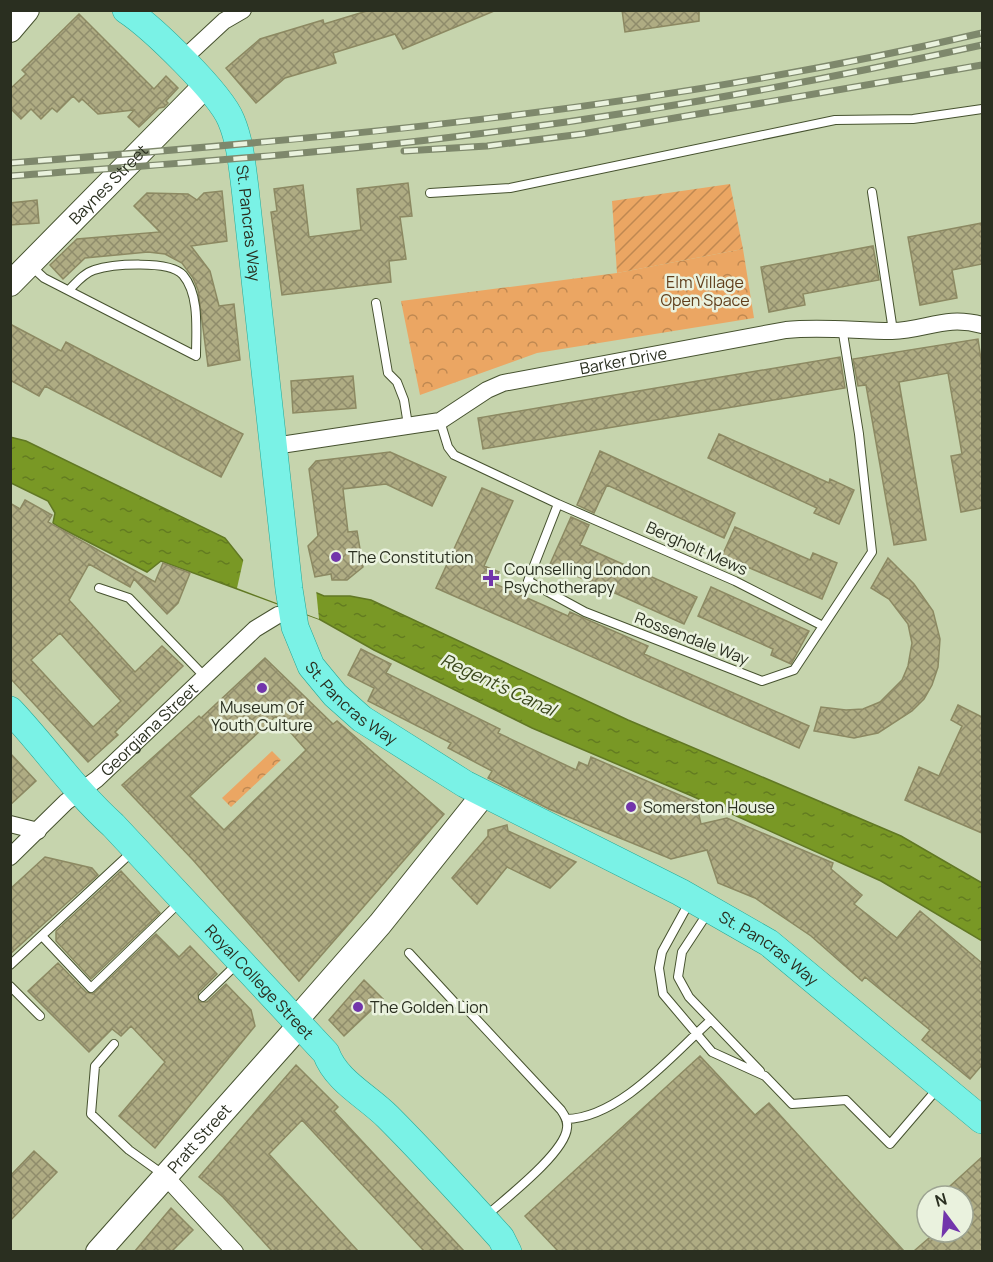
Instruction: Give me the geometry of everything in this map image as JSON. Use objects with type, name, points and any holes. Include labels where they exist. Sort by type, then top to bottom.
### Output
[{"type":"main road","name":"St. Pancras Way","points":[[126,10],[156,34],[182,60],[231,117],[240,151],[292,611],[302,649],[311,666],[347,706],[408,749],[484,794],[701,904],[776,948],[982,1120]]},
{"type":"main road","name":"Royal College Street","points":[[10,710],[56,761],[80,793],[326,1053],[337,1074],[353,1084],[387,1116],[484,1218],[501,1238],[508,1251]]},
{"type":"street","points":[[10,30],[27,10]]},
{"type":"street","points":[[182,60],[224,21],[243,10]]},
{"type":"street","name":"Baynes Street","points":[[10,284],[205,86]]},
{"type":"street","name":"Barker Drive","points":[[274,446],[440,421],[486,390],[503,383],[786,330],[842,327],[911,329],[940,321],[965,320],[982,325]]},
{"type":"street","name":"Georgiana Street","points":[[10,856],[267,619],[292,611]]},
{"type":"street","name":"Pratt Street","points":[[98,1251],[298,1022],[484,794]]},
{"type":"street","points":[[10,824],[38,831]]},
{"type":"street","points":[[165,1176],[235,1251]]},
{"type":"lane","points":[[430,193],[510,188],[835,120],[914,119],[982,109]]},
{"type":"lane","points":[[872,192],[893,330]]},
{"type":"lane","points":[[30,265],[44,278],[196,356],[196,325],[191,289],[182,273],[166,266],[143,264],[94,269],[69,290]]},
{"type":"lane","points":[[376,303],[388,373],[397,382],[404,400],[408,425]]},
{"type":"lane","name":"Rossendale Way","points":[[558,504],[528,581],[585,612],[762,681],[794,670],[821,625],[872,552],[859,434],[842,327]]},
{"type":"lane","points":[[440,421],[448,447],[454,455],[558,504]]},
{"type":"lane","name":"Bergholt Mews","points":[[558,504],[735,581],[821,625]]},
{"type":"lane","points":[[99,588],[129,598],[205,677]]},
{"type":"lane","points":[[10,965],[134,850]]},
{"type":"lane","points":[[42,936],[91,988],[182,901]]},
{"type":"lane","points":[[701,904],[677,968],[681,986],[792,1104],[846,1100],[890,1144],[940,1085]]},
{"type":"lane","points":[[701,904],[668,937],[659,968],[663,994],[712,1052],[765,1076]]},
{"type":"lane","points":[[409,953],[455,1004],[465,1007],[561,1110],[566,1119],[567,1129],[553,1154],[484,1218]]},
{"type":"lane","points":[[203,997],[240,961]]},
{"type":"lane","points":[[10,986],[40,1016]]},
{"type":"lane","points":[[566,1119],[578,1119],[617,1104],[711,1020]]},
{"type":"lane","points":[[114,1044],[95,1066],[92,1114],[129,1150],[165,1176]]},
{"type":"green space","points":[[730,184],[743,249],[617,273],[612,201]]},
{"type":"green space","name":"Elm Village Open Space","points":[[743,249],[754,318],[537,353],[420,395],[401,301],[617,273]]},
{"type":"green space","points":[[272,751],[281,760],[231,807],[222,798]]},
{"type":"water","name":"Regent's Canal","points":[[10,437],[26,441],[225,538],[244,562],[324,596],[350,596],[371,600],[628,720],[901,836],[982,883],[982,941],[881,881],[692,796],[532,728],[374,650],[319,619],[161,561],[147,572],[59,527],[53,523],[55,513],[48,501],[11,483]]},
{"type":"pier","points":[[244,557],[316,589],[319,619],[237,588]]},
{"type":"building","points":[[370,10],[494,11],[403,49],[395,34],[333,53],[336,63],[285,78],[256,103],[226,68],[260,39],[323,20],[324,24]]},
{"type":"building","points":[[622,10],[699,10],[699,21],[625,32]]},
{"type":"building","points":[[79,14],[154,89],[166,76],[178,88],[166,101],[168,103],[164,107],[159,108],[139,127],[128,117],[134,110],[98,114],[82,99],[79,102],[73,96],[57,112],[52,108],[41,119],[31,109],[21,119],[10,108],[10,89],[26,74],[22,70]]},
{"type":"building","points":[[408,183],[412,216],[400,217],[406,259],[389,261],[391,282],[282,295],[271,212],[277,211],[274,189],[303,185],[309,237],[361,230],[357,189]]},
{"type":"building","points":[[222,191],[227,241],[191,246],[210,271],[219,306],[234,304],[240,360],[208,366],[198,290],[193,278],[182,263],[165,254],[148,252],[85,258],[63,279],[50,265],[77,239],[160,232],[134,206],[147,193],[188,194],[197,200],[204,193]]},
{"type":"building","points":[[37,200],[39,223],[10,225],[10,203]]},
{"type":"building","points":[[982,223],[982,264],[952,270],[957,298],[920,305],[908,237]]},
{"type":"building","points":[[873,246],[879,280],[803,294],[805,305],[769,312],[761,267]]},
{"type":"building","points":[[10,324],[61,351],[66,342],[243,434],[221,477],[45,386],[39,396],[10,380]]},
{"type":"building","points":[[978,339],[982,366],[982,508],[961,512],[951,456],[962,454],[948,373],[899,382],[926,540],[894,545],[866,385],[858,386],[853,359]]},
{"type":"building","points":[[840,357],[845,388],[483,449],[478,418]]},
{"type":"building","points":[[353,376],[356,408],[293,413],[291,381]]},
{"type":"building","points":[[719,434],[829,483],[830,479],[854,490],[839,524],[814,513],[817,508],[708,458]]},
{"type":"building","points":[[600,451],[735,513],[724,538],[607,485],[594,513],[577,505]]},
{"type":"building","points":[[390,452],[446,477],[432,506],[386,484],[343,489],[348,532],[357,531],[363,567],[347,580],[332,580],[331,574],[315,577],[308,546],[318,536],[309,469],[316,461]]},
{"type":"building","points":[[482,488],[513,501],[484,566],[499,572],[493,583],[568,616],[570,612],[648,646],[644,654],[809,726],[799,748],[436,588]]},
{"type":"building","points":[[25,500],[52,515],[48,522],[155,582],[163,563],[190,573],[178,603],[167,614],[134,579],[130,587],[89,564],[69,600],[135,672],[162,646],[183,666],[115,732],[118,735],[88,762],[10,678],[10,503],[20,509]],"holes":[[[60,633],[121,701],[93,727],[31,660]]]},
{"type":"building","points":[[571,517],[589,525],[580,545],[697,597],[684,624],[550,564]]},
{"type":"building","points":[[735,527],[810,560],[813,553],[837,563],[822,599],[722,556]]},
{"type":"building","points":[[888,558],[914,584],[933,611],[940,639],[938,667],[932,685],[924,699],[912,711],[878,733],[854,738],[814,731],[821,707],[846,710],[863,709],[880,702],[902,680],[908,666],[912,643],[908,624],[889,599],[871,588]]},
{"type":"building","points":[[711,587],[809,631],[791,664],[771,655],[773,649],[698,616]]},
{"type":"building","points":[[361,649],[391,664],[386,673],[500,729],[498,733],[576,770],[579,762],[588,766],[591,757],[696,802],[701,824],[727,818],[833,863],[831,869],[862,895],[854,904],[897,938],[920,911],[982,963],[982,1065],[970,1079],[922,1040],[930,1030],[865,977],[862,981],[811,936],[755,898],[718,883],[707,850],[671,859],[549,809],[488,778],[492,771],[448,748],[451,743],[368,701],[374,688],[348,675]]},
{"type":"building","points":[[265,658],[333,724],[337,721],[444,814],[299,981],[193,860],[122,785],[199,716],[201,718]],"holes":[[[276,716],[306,750],[224,830],[190,796]]]},
{"type":"building","points":[[958,705],[982,717],[982,833],[905,800],[919,767],[939,776],[962,726],[951,720]]},
{"type":"building","points":[[10,753],[36,781],[10,805]]},
{"type":"building","points":[[507,825],[508,831],[576,862],[550,888],[507,867],[477,904],[452,878],[488,836],[488,830]]},
{"type":"building","points":[[45,857],[92,868],[98,875],[10,954],[10,889]]},
{"type":"building","points":[[121,871],[160,913],[91,979],[56,941],[56,931]]},
{"type":"building","points":[[156,934],[179,957],[190,946],[217,974],[198,993],[199,1002],[207,1002],[226,984],[251,1010],[255,1026],[155,1148],[119,1116],[165,1062],[131,1026],[121,1036],[112,1029],[89,1052],[28,991],[58,963],[86,992],[93,994]]},
{"type":"building","name":"The Golden Lion","points":[[364,980],[383,999],[344,1036],[329,1020]]},
{"type":"building","points":[[700,1056],[755,1115],[769,1103],[904,1251],[558,1251],[525,1216]]},
{"type":"building","points":[[296,1065],[338,1107],[334,1111],[464,1251],[424,1251],[302,1120],[269,1154],[358,1251],[272,1251],[223,1197],[199,1177]]},
{"type":"building","points":[[34,1151],[57,1172],[10,1221],[10,1176]]},
{"type":"building","points":[[982,1157],[982,1251],[914,1251],[922,1244],[975,1244],[975,1184],[952,1184]]},
{"type":"building","points":[[171,1208],[193,1230],[172,1251],[135,1251]]},
{"type":"railway","points":[[10,163],[378,131],[620,101],[741,82],[982,33]]},
{"type":"railway","points":[[10,176],[302,153],[541,126],[731,96],[982,45]]},
{"type":"railway","points":[[404,151],[487,146],[582,134],[982,65]]},
{"type":"place","name":"The Constitution","points":[[336,557]]},
{"type":"place","name":"Counselling London Psychotherapy","points":[[491,578]]},
{"type":"place","name":"Museum Of Youth Culture","points":[[262,688]]},
{"type":"place","name":"Somerston House","points":[[631,807]]},
{"type":"place","name":"The Golden Lion","points":[[358,1007]]}]
